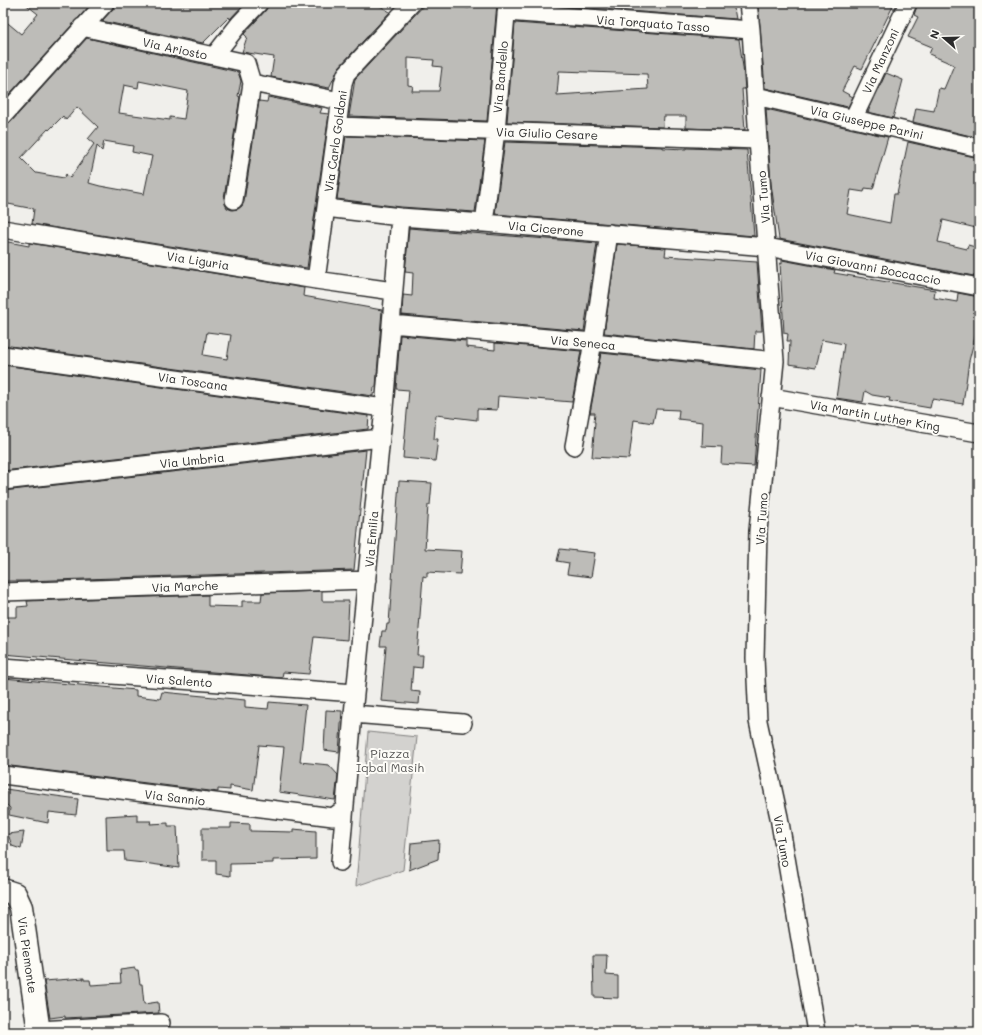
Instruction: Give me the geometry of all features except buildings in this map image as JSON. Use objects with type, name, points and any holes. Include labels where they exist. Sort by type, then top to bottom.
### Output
[{"type":"street","points":[[3,116],[105,3]]},
{"type":"street","points":[[214,56],[240,23],[259,3]]},
{"type":"street","name":"Via Tumo","points":[[748,3],[752,30],[758,140],[775,361],[758,531],[755,658],[758,721],[779,818],[816,1032]]},
{"type":"street","name":"Via Manzoni","points":[[853,119],[908,3]]},
{"type":"street","name":"Via Carlo Goldoni","points":[[316,280],[340,101],[346,74],[409,4]]},
{"type":"street","name":"Via Torquato Tasso","points":[[507,8],[752,30]]},
{"type":"street","name":"Via Bandello","points":[[484,223],[496,131],[507,8]]},
{"type":"street","name":"Via Ariosto","points":[[82,27],[246,63],[252,84]]},
{"type":"street","points":[[234,200],[252,84],[340,101]]},
{"type":"street","name":"Via Giuseppe Parini","points":[[756,96],[979,148]]},
{"type":"street","name":"Via Giulio Cesare","points":[[337,126],[758,140]]},
{"type":"street","name":"Via Cicerone","points":[[326,208],[400,217],[767,247]]},
{"type":"street","name":"Via Emilia","points":[[340,862],[355,693],[384,408],[400,217]]},
{"type":"street","name":"Via Liguria","points":[[3,229],[316,280],[393,291]]},
{"type":"street","points":[[574,446],[593,342],[609,233]]},
{"type":"street","name":"Via Giovanni Boccaccio","points":[[767,247],[979,287]]},
{"type":"street","name":"Via Seneca","points":[[391,324],[593,342],[775,361]]},
{"type":"street","name":"Via Toscana","points":[[3,355],[384,408]]},
{"type":"street","name":"Via Martin Luther King","points":[[772,397],[979,433]]},
{"type":"street","name":"Via Umbria","points":[[3,481],[381,438]]},
{"type":"street","name":"Via Marche","points":[[3,592],[367,580]]},
{"type":"street","name":"Via Salento","points":[[3,667],[355,693]]},
{"type":"street","points":[[353,714],[463,723]]},
{"type":"street","name":"Via Sannio","points":[[3,775],[333,817],[344,808]]},
{"type":"street","name":"Via Piemonte","points":[[3,890],[15,894],[21,907],[39,1031]]},
{"type":"street","points":[[39,1031],[161,1023]]},
{"type":"green space","name":"Piazza Iqbal Masih","points":[[368,732],[417,737],[403,870],[356,886]]}]
